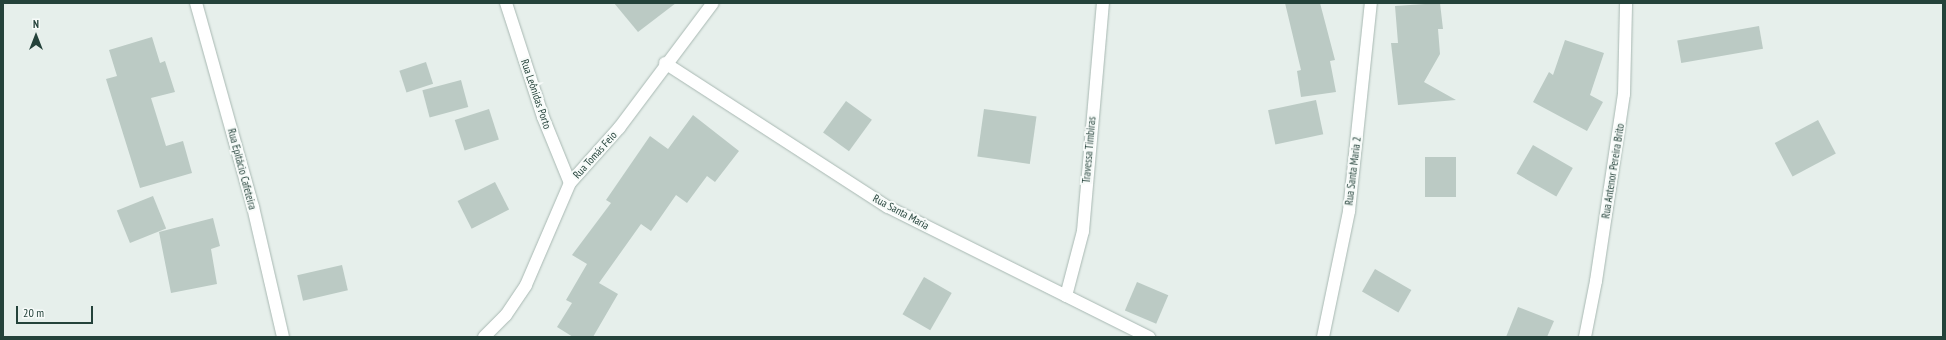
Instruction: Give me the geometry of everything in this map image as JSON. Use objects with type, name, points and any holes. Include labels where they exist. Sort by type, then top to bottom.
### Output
[{"type":"street","name":"Rua Epitácio Cafeteira","points":[[196,3],[253,207],[283,337]]},
{"type":"street","name":"Rua Leônidas Porto","points":[[506,3],[543,117],[570,183]]},
{"type":"street","name":"Rua Tomás Feio","points":[[484,337],[506,315],[526,285],[570,183],[619,128],[665,63],[713,3]]},
{"type":"street","name":"Travessa Timbiras","points":[[1066,296],[1083,230],[1103,3]]},
{"type":"street","name":"Rua Santa Maria 2","points":[[1323,337],[1349,211],[1371,3]]},
{"type":"street","name":"Rua Antenor Pereira Brito","points":[[1585,337],[1596,281],[1624,94],[1626,3]]},
{"type":"street","name":"Rua Santa Maria","points":[[665,63],[888,207],[1066,296],[1129,333],[1149,337]]},
{"type":"building","points":[[614,3],[676,3],[638,32]]},
{"type":"building","points":[[1285,3],[1320,3],[1335,60],[1330,61],[1336,92],[1301,97],[1297,71],[1301,70]]},
{"type":"building","points":[[1440,3],[1443,29],[1438,29],[1440,54],[1424,82],[1456,100],[1398,105],[1391,43],[1398,43],[1395,6]]},
{"type":"building","points":[[1759,26],[1763,49],[1681,63],[1677,40]]},
{"type":"building","points":[[152,37],[160,63],[165,61],[175,92],[151,98],[166,146],[183,141],[192,173],[140,188],[106,79],[117,76],[109,50]]},
{"type":"building","points":[[1565,40],[1604,53],[1590,95],[1603,102],[1587,131],[1533,102],[1549,72],[1553,75]]},
{"type":"building","points":[[426,62],[433,84],[406,93],[399,71]]},
{"type":"building","points":[[461,80],[468,107],[430,117],[422,90]]},
{"type":"building","points":[[1316,100],[1323,134],[1275,144],[1268,110]]},
{"type":"building","points":[[846,101],[872,120],[849,151],[823,133]]},
{"type":"building","points":[[489,109],[499,139],[465,151],[455,120]]},
{"type":"building","points":[[984,109],[1036,116],[1030,164],[977,157]]},
{"type":"building","points":[[693,115],[739,151],[715,182],[707,176],[687,203],[676,195],[651,231],[641,224],[599,283],[618,294],[593,337],[573,337],[557,327],[572,303],[566,300],[587,264],[572,255],[611,203],[606,200],[650,136],[668,149]]},
{"type":"building","points":[[1818,120],[1836,154],[1793,177],[1775,143]]},
{"type":"building","points":[[1533,145],[1573,168],[1556,197],[1516,174]]},
{"type":"building","points":[[1425,157],[1456,157],[1456,197],[1425,197]]},
{"type":"building","points":[[495,182],[509,210],[472,229],[458,201]]},
{"type":"building","points":[[153,196],[166,228],[130,243],[117,211]]},
{"type":"building","points":[[213,218],[220,246],[211,249],[217,284],[171,293],[159,232]]},
{"type":"building","points":[[342,265],[348,290],[303,301],[297,275]]},
{"type":"building","points":[[1375,269],[1411,290],[1398,313],[1362,292]]},
{"type":"building","points":[[924,277],[952,293],[930,330],[902,314]]},
{"type":"building","points":[[1137,282],[1168,295],[1156,324],[1125,311]]},
{"type":"building","points":[[1518,307],[1554,321],[1547,337],[1506,337]]}]
